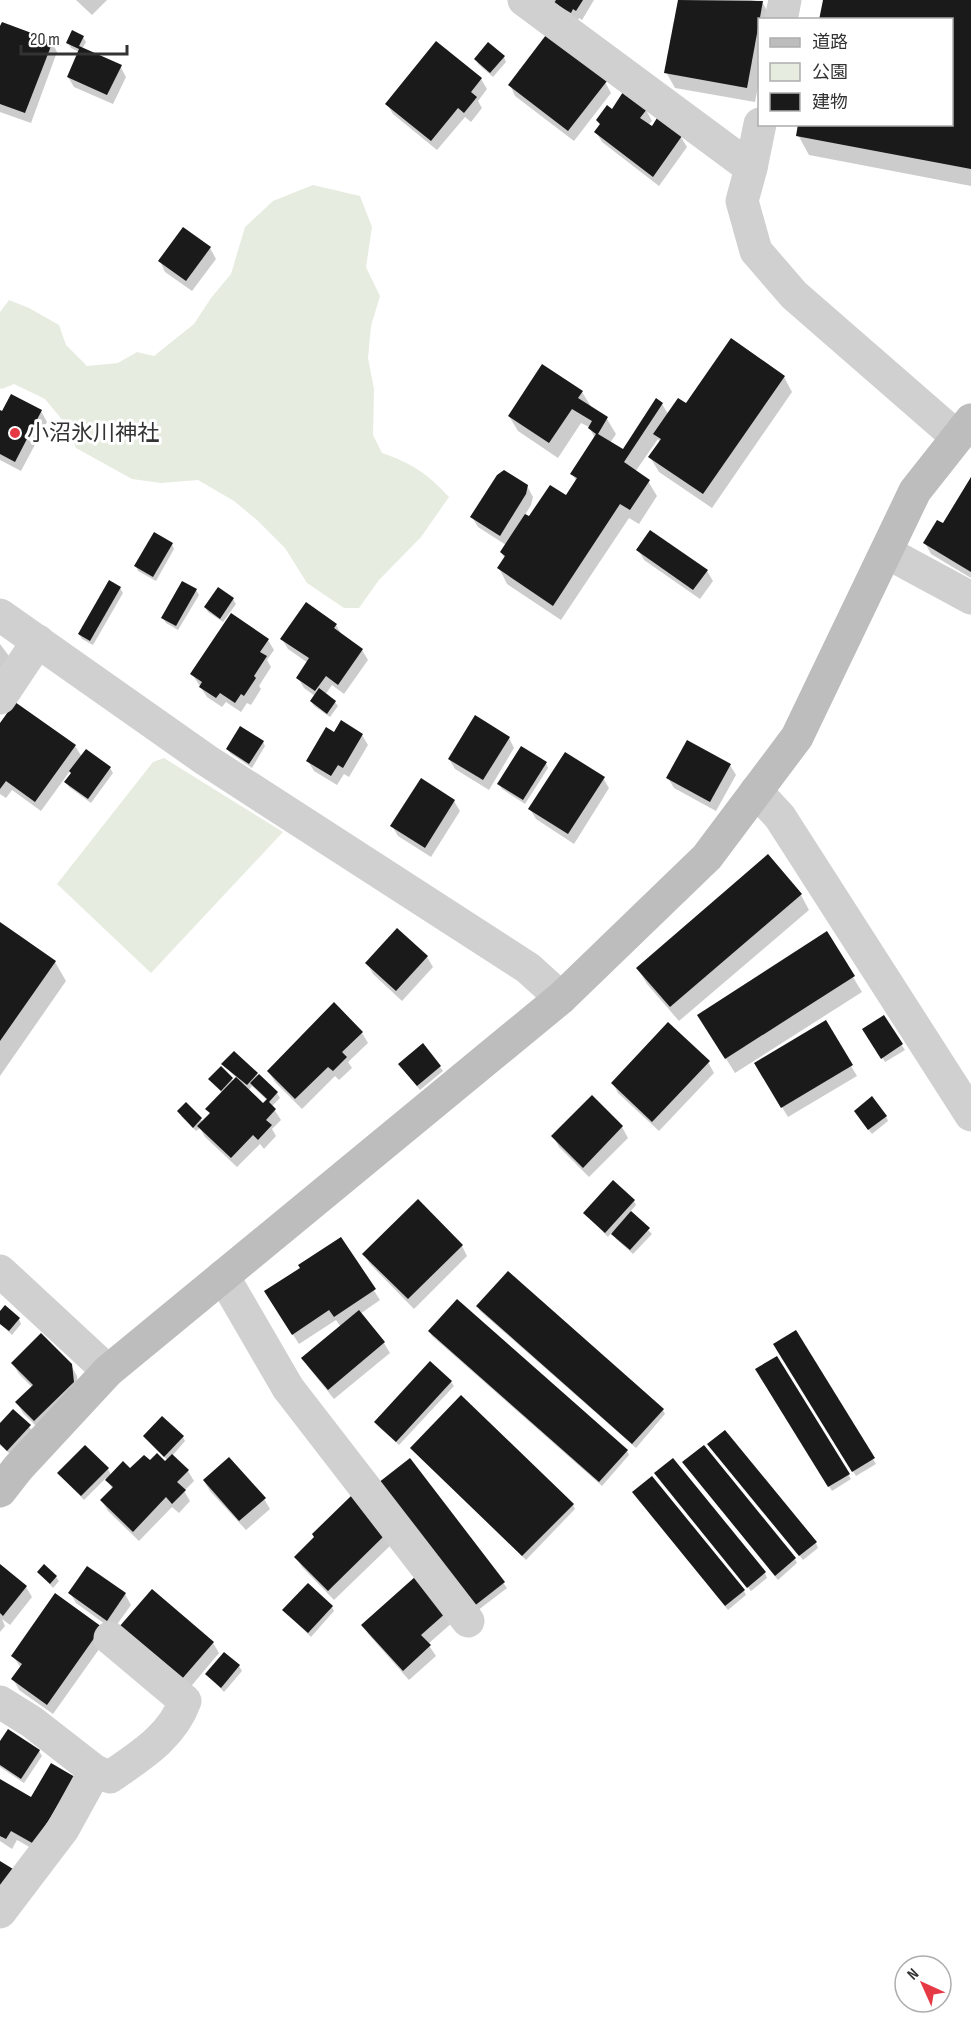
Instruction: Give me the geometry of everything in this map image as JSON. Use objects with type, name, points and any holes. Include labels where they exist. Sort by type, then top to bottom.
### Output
[{"type":"street","points":[[524,0],[752,168]]},
{"type":"street","points":[[781,18],[785,0]]},
{"type":"street","points":[[0,1491],[18,1468],[108,1371],[561,998],[707,857],[797,737],[915,491],[964,429],[794,295],[756,251],[742,201],[752,168],[760,126]]},
{"type":"street","points":[[886,552],[971,598]]},
{"type":"street","points":[[0,615],[206,760],[528,968],[561,998]]},
{"type":"street","points":[[0,698],[38,641]]},
{"type":"street","points":[[756,791],[780,818],[971,1115]]},
{"type":"street","points":[[0,1271],[108,1371]]},
{"type":"street","points":[[223,1276],[288,1388],[468,1621]]},
{"type":"street","points":[[0,1702],[32,1722],[95,1771],[110,1777],[155,1746],[180,1715],[185,1701],[110,1638]]},
{"type":"street","points":[[0,1912],[63,1829],[95,1771]]},
{"type":"green space","points":[[313,185],[360,196],[372,227],[366,267],[380,296],[371,326],[368,358],[374,389],[373,435],[382,453],[419,470],[449,497],[421,537],[379,580],[359,608],[344,608],[307,583],[285,548],[234,501],[198,480],[161,483],[132,479],[76,448],[64,422],[45,399],[14,384],[0,388],[0,312],[9,300],[59,325],[66,345],[87,366],[118,363],[137,352],[154,356],[194,324],[211,298],[231,274],[245,227],[273,201]]},
{"type":"green space","points":[[164,758],[283,832],[151,973],[57,884],[153,762]]},
{"type":"building","points":[[556,0],[583,0],[576,11],[573,9],[571,13],[554,3]]},
{"type":"building","points":[[678,0],[763,1],[758,18],[747,88],[664,73]]},
{"type":"building","points":[[823,0],[971,0],[971,169],[796,136],[798,126],[953,126],[953,18],[819,18]]},
{"type":"building","points":[[2,22],[53,41],[25,113],[0,104],[0,26]]},
{"type":"building","points":[[72,30],[84,36],[79,46],[122,65],[107,95],[67,77],[79,49],[66,43]]},
{"type":"building","points":[[546,35],[607,81],[568,131],[508,85]]},
{"type":"building","points":[[436,41],[482,78],[471,92],[477,97],[464,113],[458,108],[431,141],[385,104]]},
{"type":"building","points":[[488,42],[505,56],[490,73],[474,59]]},
{"type":"building","points":[[623,92],[647,109],[640,118],[652,126],[657,118],[682,136],[653,177],[594,132],[600,124],[596,120],[607,105],[612,109]]},
{"type":"building","points":[[183,227],[211,247],[186,281],[158,261]]},
{"type":"building","points":[[731,338],[785,376],[703,494],[648,457],[661,439],[653,434],[678,398],[686,403]]},
{"type":"building","points":[[542,364],[583,391],[578,398],[608,417],[598,434],[623,449],[656,398],[663,403],[624,462],[650,480],[630,510],[620,504],[553,606],[497,568],[505,556],[500,552],[525,514],[529,516],[550,485],[566,495],[577,478],[570,474],[596,434],[588,428],[592,421],[572,409],[549,443],[508,416]]},
{"type":"building","name":"小沼氷川神社","points":[[11,394],[42,410],[15,462],[0,454],[0,410],[2,411]]},
{"type":"building","points":[[504,470],[528,485],[526,494],[500,536],[470,517],[497,475]]},
{"type":"building","points":[[971,477],[971,572],[923,543],[937,520],[943,523]]},
{"type":"building","points":[[650,530],[708,570],[693,590],[636,550]]},
{"type":"building","points":[[154,532],[173,543],[153,577],[134,566]]},
{"type":"building","points":[[109,580],[121,587],[90,641],[78,634]]},
{"type":"building","points":[[182,581],[197,589],[176,626],[161,618]]},
{"type":"building","points":[[218,587],[234,598],[220,619],[204,607]]},
{"type":"building","points":[[306,602],[337,624],[334,628],[363,649],[338,685],[326,676],[315,691],[296,678],[309,658],[280,639]]},
{"type":"building","points":[[231,613],[269,639],[260,652],[267,656],[254,676],[256,678],[244,696],[241,694],[235,703],[220,693],[216,698],[199,687],[202,682],[190,674]]},
{"type":"building","points":[[319,688],[336,701],[327,714],[310,701]]},
{"type":"building","points":[[15,702],[76,745],[35,802],[6,781],[0,789],[0,723]]},
{"type":"building","points":[[475,715],[510,737],[483,780],[448,759]]},
{"type":"building","points":[[341,720],[363,734],[343,768],[338,765],[331,776],[306,761],[326,727],[334,732]]},
{"type":"building","points":[[240,726],[264,741],[249,764],[226,749]]},
{"type":"building","points":[[687,740],[731,764],[710,802],[666,778]]},
{"type":"building","points":[[521,746],[547,762],[523,800],[497,784]]},
{"type":"building","points":[[86,749],[111,767],[88,799],[64,782],[71,773],[69,771]]},
{"type":"building","points":[[565,752],[605,777],[568,834],[528,809]]},
{"type":"building","points":[[421,778],[455,800],[425,848],[390,826]]},
{"type":"building","points":[[768,854],[802,894],[670,1007],[636,968]]},
{"type":"building","points":[[0,922],[56,961],[0,1041]]},
{"type":"building","points":[[397,928],[428,956],[396,991],[365,963]]},
{"type":"building","points":[[827,931],[855,976],[725,1059],[697,1015]]},
{"type":"building","points":[[334,1002],[363,1032],[342,1052],[347,1057],[333,1071],[328,1067],[295,1099],[267,1071]]},
{"type":"building","points":[[884,1015],[903,1044],[881,1059],[862,1029]]},
{"type":"building","points":[[826,1020],[853,1065],[781,1108],[754,1063]]},
{"type":"building","points":[[668,1022],[710,1061],[652,1122],[611,1083]]},
{"type":"building","points":[[423,1043],[441,1066],[417,1086],[398,1064]]},
{"type":"building","points":[[234,1051],[258,1073],[247,1085],[221,1064]]},
{"type":"building","points":[[221,1066],[233,1078],[221,1091],[208,1079]]},
{"type":"building","points":[[259,1074],[278,1092],[269,1102],[276,1109],[266,1120],[272,1125],[258,1140],[253,1135],[231,1158],[197,1126],[210,1113],[205,1109],[236,1077],[263,1103],[267,1099],[250,1083]]},
{"type":"building","points":[[592,1095],[623,1126],[583,1168],[551,1136]]},
{"type":"building","points":[[872,1096],[887,1116],[868,1130],[854,1111]]},
{"type":"building","points":[[186,1102],[202,1118],[193,1128],[177,1111]]},
{"type":"building","points":[[613,1180],[635,1200],[605,1233],[583,1213]]},
{"type":"building","points":[[418,1199],[463,1245],[408,1299],[362,1254]]},
{"type":"building","points":[[631,1211],[650,1228],[630,1250],[611,1234]]},
{"type":"building","points":[[341,1237],[376,1289],[334,1317],[329,1310],[292,1335],[264,1291],[300,1268],[298,1265]]},
{"type":"building","points":[[508,1271],[664,1409],[632,1444],[476,1306]]},
{"type":"building","points":[[457,1299],[628,1450],[599,1482],[428,1331]]},
{"type":"building","points":[[5,1305],[20,1318],[9,1331],[0,1324],[0,1311]]},
{"type":"building","points":[[359,1310],[385,1342],[328,1390],[301,1358]]},
{"type":"building","points":[[796,1330],[875,1458],[852,1472],[773,1344]]},
{"type":"building","points":[[41,1333],[72,1364],[74,1382],[34,1421],[15,1402],[33,1385],[11,1363]]},
{"type":"building","points":[[777,1356],[850,1474],[828,1487],[755,1369]]},
{"type":"building","points":[[430,1361],[452,1381],[396,1442],[374,1422]]},
{"type":"building","points":[[461,1395],[574,1504],[522,1556],[410,1448]]},
{"type":"building","points":[[13,1409],[31,1425],[7,1451],[0,1444],[0,1423]]},
{"type":"building","points":[[162,1416],[184,1436],[164,1457],[143,1436]]},
{"type":"building","points":[[725,1430],[817,1542],[799,1556],[707,1444]]},
{"type":"building","points":[[85,1445],[109,1468],[81,1496],[57,1473]]},
{"type":"building","points":[[704,1445],[796,1558],[775,1576],[682,1462]]},
{"type":"building","points":[[157,1453],[165,1461],[172,1454],[189,1470],[177,1482],[186,1490],[172,1504],[166,1497],[133,1532],[100,1500],[113,1487],[105,1480],[123,1461],[130,1468],[144,1455],[150,1460]]},
{"type":"building","points":[[229,1457],[266,1498],[239,1521],[203,1480]]},
{"type":"building","points":[[410,1458],[505,1582],[473,1607],[378,1483]]},
{"type":"building","points":[[673,1458],[766,1572],[747,1588],[654,1473]]},
{"type":"building","points":[[652,1476],[745,1590],[725,1606],[632,1492]]},
{"type":"building","points":[[351,1496],[387,1533],[328,1591],[294,1557],[314,1537],[312,1534]]},
{"type":"building","points":[[0,1564],[27,1586],[3,1616],[0,1613]]},
{"type":"building","points":[[44,1564],[57,1576],[50,1584],[37,1572]]},
{"type":"building","points":[[87,1566],[126,1593],[107,1621],[68,1593]]},
{"type":"building","points":[[416,1576],[448,1611],[421,1635],[431,1645],[403,1671],[361,1625]]},
{"type":"building","points":[[308,1583],[333,1606],[308,1633],[282,1610]]},
{"type":"building","points":[[152,1589],[214,1642],[181,1680],[119,1627]]},
{"type":"building","points":[[55,1593],[102,1627],[47,1705],[11,1679],[22,1664],[11,1656]]},
{"type":"building","points":[[224,1652],[240,1665],[221,1688],[205,1674]]},
{"type":"building","points":[[8,1729],[40,1750],[21,1779],[0,1765],[0,1741]]},
{"type":"building","points":[[51,1763],[75,1777],[34,1844],[11,1831],[6,1839],[0,1836],[0,1779],[31,1797]]},
{"type":"building","points":[[0,1861],[13,1869],[0,1897]]},
{"type":"place","name":"小沼氷川神社","points":[[15,433]]}]
